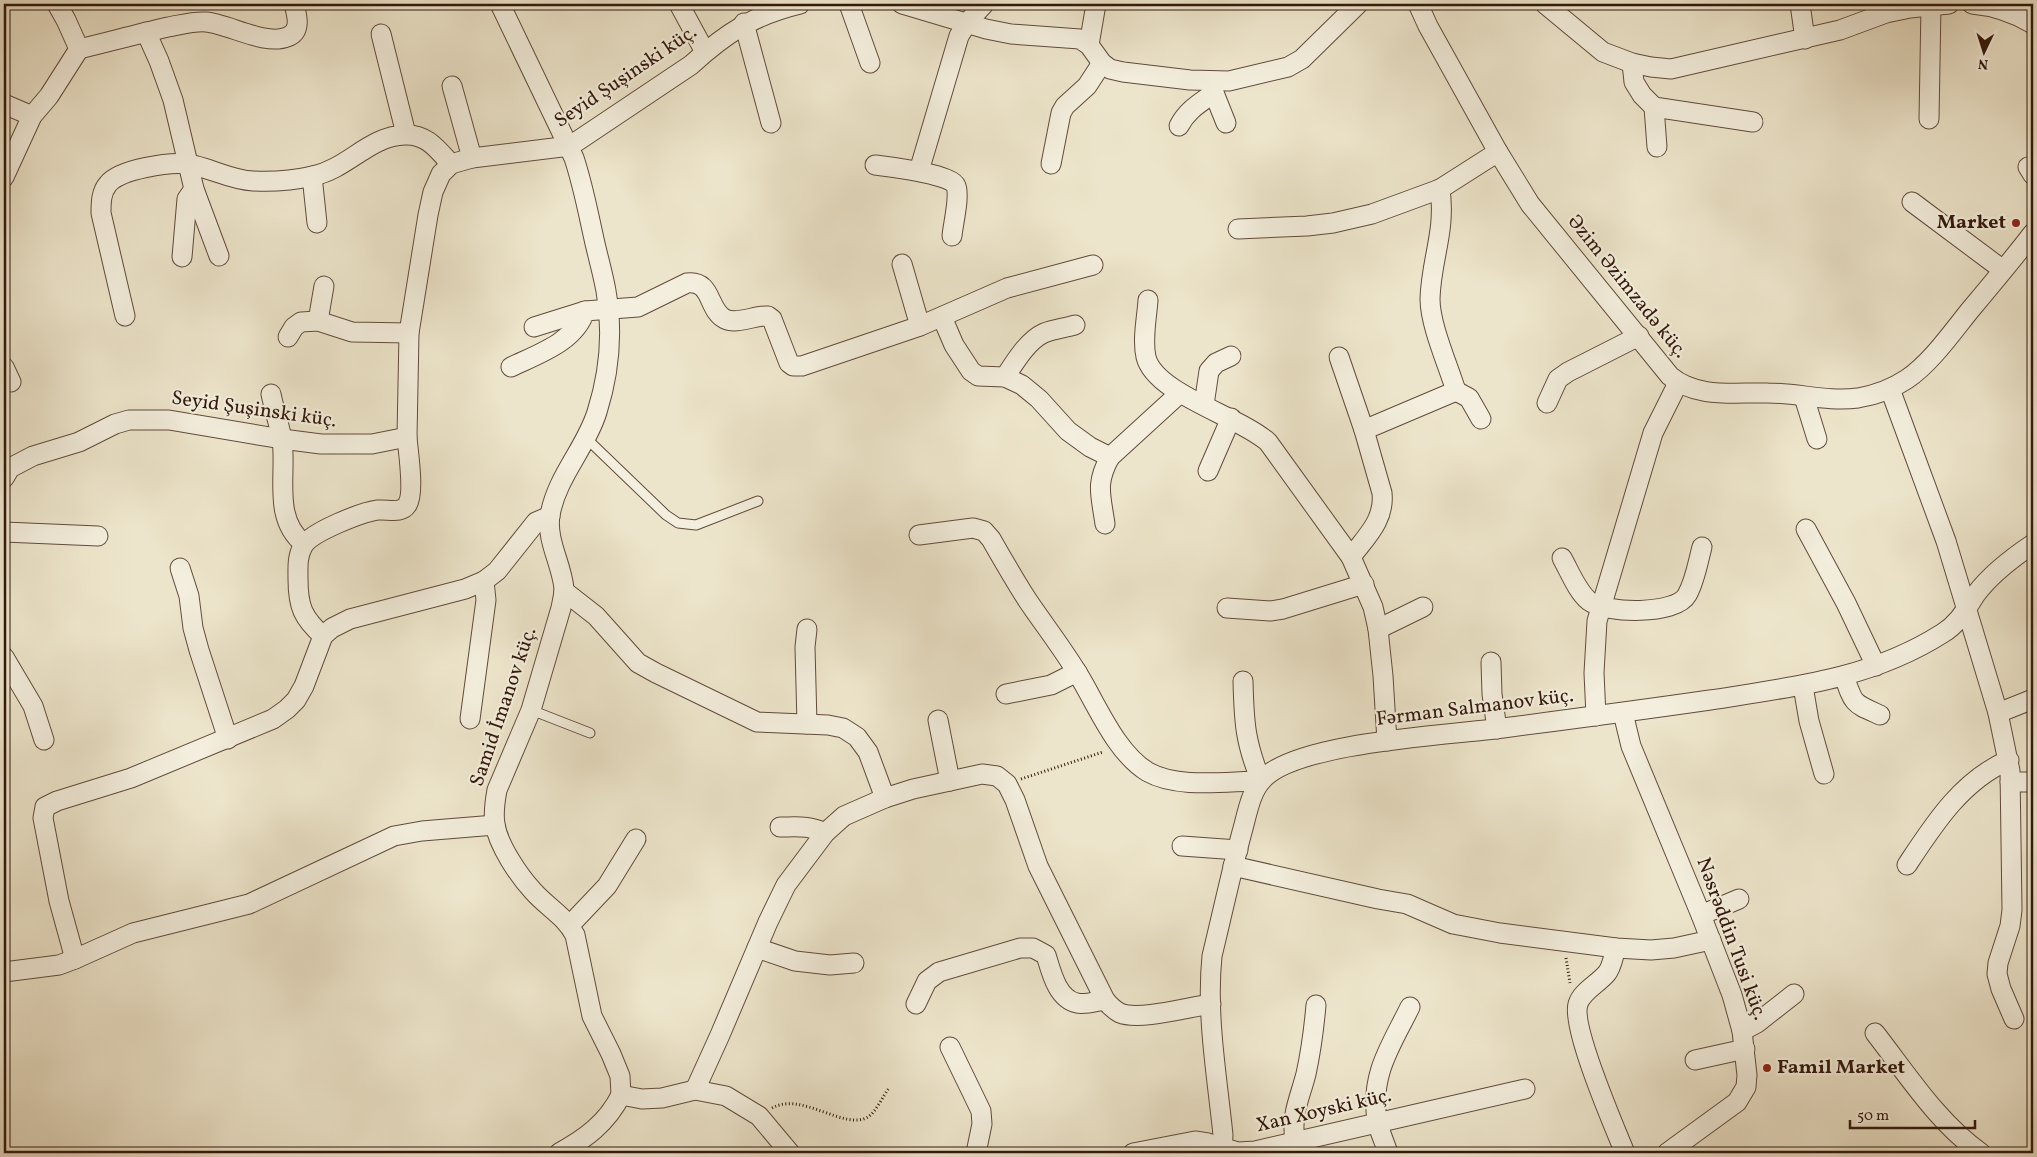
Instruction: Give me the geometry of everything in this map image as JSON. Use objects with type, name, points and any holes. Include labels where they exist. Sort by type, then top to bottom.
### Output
[{"type":"street","points":[[57,4],[79,49]]},
{"type":"street","points":[[4,177],[32,116],[49,96],[79,49],[146,32],[203,22],[219,24],[242,33],[286,38],[294,34],[297,26],[298,18],[294,4]]},
{"type":"street","name":"Samid İmanov küç.","points":[[500,4],[570,146],[582,180],[606,292],[610,332],[606,371],[598,411],[586,438],[563,477],[550,516],[550,537],[562,575],[564,590],[561,608],[531,710],[497,790],[495,825],[500,843],[533,892],[570,925],[580,950],[587,998],[592,1016],[620,1076],[621,1095]]},
{"type":"street","points":[[679,4],[705,52]]},
{"type":"street","name":"Seyid Şuşinski küç.","points":[[451,164],[472,158],[570,146],[691,65],[705,52],[744,24],[765,14],[800,4]]},
{"type":"street","points":[[849,4],[870,63]]},
{"type":"street","points":[[902,4],[986,29],[1011,34],[1080,39],[1089,44],[1102,63],[1110,69],[1213,87],[1288,67],[1302,59],[1358,4]]},
{"type":"street","points":[[919,172],[959,36],[967,23],[984,4]]},
{"type":"street","points":[[1089,44],[1096,4]]},
{"type":"street","name":"Əzim Əzimzadə küç.","points":[[1418,4],[1425,21],[1498,152],[1530,204],[1670,376],[1678,383],[1704,391],[1774,393],[1833,400],[1858,398],[1890,389],[1909,378],[1942,346],[2033,233]]},
{"type":"street","points":[[1545,4],[1603,52],[1651,68],[1671,68],[1806,38],[1856,25],[1886,13],[1940,4],[1928,119]]},
{"type":"street","points":[[1800,4],[1806,38]]},
{"type":"street","points":[[1972,4],[2001,8],[2033,24]]},
{"type":"street","points":[[744,24],[771,123]]},
{"type":"street","points":[[146,32],[174,100],[194,189],[219,256]]},
{"type":"street","points":[[381,34],[406,134]]},
{"type":"street","points":[[1051,164],[1061,112],[1087,86],[1102,63]]},
{"type":"street","points":[[1632,63],[1634,82],[1642,95],[1654,107],[1753,122]]},
{"type":"street","points":[[452,86],[472,158]]},
{"type":"street","points":[[1213,87],[1226,123]]},
{"type":"street","points":[[1179,126],[1184,117],[1213,87]]},
{"type":"street","points":[[4,104],[32,116]]},
{"type":"street","points":[[1654,107],[1658,147]]},
{"type":"street","points":[[125,316],[101,212],[101,198],[107,184],[116,177],[158,165],[188,164],[233,178],[253,181],[312,176],[328,172],[345,163],[374,142],[406,134],[430,140],[451,164],[441,174],[433,192],[409,333],[407,437],[410,496],[407,505],[400,510],[378,510],[364,514],[316,535],[304,544],[298,560],[298,586],[302,609],[307,622],[323,636]]},
{"type":"street","points":[[1238,229],[1333,223],[1380,211],[1440,189],[1498,152]]},
{"type":"street","points":[[875,164],[952,180],[956,185],[952,236]]},
{"type":"street","points":[[312,176],[317,224]]},
{"type":"street","points":[[182,257],[187,199],[194,189]]},
{"type":"street","points":[[1440,189],[1442,224],[1430,301],[1433,321],[1456,391],[1469,398],[1481,419]]},
{"type":"street","points":[[1912,202],[2003,270]]},
{"type":"street","points":[[902,264],[920,326]]},
{"type":"street","points":[[534,327],[585,310],[638,307],[687,283],[695,282],[702,286],[720,316],[726,320],[733,321],[768,316],[772,319],[787,359],[793,366],[802,366],[920,326],[1007,288],[1093,265]]},
{"type":"street","points":[[318,321],[324,286]]},
{"type":"street","points":[[1148,300],[1145,351],[1150,367],[1161,380],[1180,393],[1258,432],[1268,442],[1351,557],[1373,607],[1378,629],[1387,741]]},
{"type":"street","points":[[511,367],[554,346],[574,330],[582,319],[585,310]]},
{"type":"street","points":[[942,317],[954,346],[971,371],[978,376],[1005,377],[1022,385],[1039,399],[1068,431],[1090,447],[1110,458]]},
{"type":"street","points":[[288,337],[294,326],[301,322],[318,321],[352,332],[409,333]]},
{"type":"street","points":[[1005,377],[1017,358],[1043,334],[1075,325]]},
{"type":"street","points":[[1547,403],[1558,379],[1639,336]]},
{"type":"street","points":[[1204,405],[1209,371],[1216,363],[1231,356]]},
{"type":"street","points":[[1339,357],[1364,430],[1382,493],[1383,504],[1381,516],[1351,557]]},
{"type":"street","points":[[1596,716],[1594,692],[1595,638],[1601,607],[1652,433],[1678,383]]},
{"type":"street","points":[[1890,389],[1946,541],[1998,713],[2009,760],[2012,910],[2010,926],[1998,963],[1997,974],[2001,989],[2014,1019]]},
{"type":"street","points":[[1364,430],[1456,391]]},
{"type":"street","points":[[1104,524],[1099,487],[1102,473],[1110,458],[1180,393]]},
{"type":"street","points":[[271,394],[282,439],[284,515],[294,536],[304,544]]},
{"type":"street","points":[[1804,397],[1817,439]]},
{"type":"street","points":[[1208,471],[1231,418]]},
{"type":"street","name":"Seyid Şuşinski küç.","points":[[6,468],[33,456],[78,442],[114,424],[129,420],[169,420],[282,439],[350,445],[372,444],[407,437]]},
{"type":"street","points":[[75,960],[59,901],[43,818],[45,808],[57,801],[131,778],[273,719],[287,710],[304,686],[323,636],[332,628],[350,620],[465,590],[484,581],[497,571],[536,522],[550,516]]},
{"type":"street","points":[[919,535],[973,528],[984,531],[1077,672],[1121,746],[1135,762],[1149,772],[1167,779],[1192,782],[1261,781]]},
{"type":"street","points":[[1806,529],[1846,603],[1876,666]]},
{"type":"street","points":[[4,532],[98,536]]},
{"type":"street","name":"Fərman Salmanov küç.","points":[[1261,781],[1271,772],[1286,764],[1324,752],[1387,741],[1623,713],[1803,686],[1844,676],[1876,666],[1943,633],[1956,624],[1976,594],[1994,575],[2033,544]]},
{"type":"street","points":[[1562,558],[1580,590],[1589,601],[1601,607],[1646,610],[1678,604],[1687,596],[1702,547]]},
{"type":"street","points":[[180,568],[189,596],[193,628],[199,650],[228,739]]},
{"type":"street","points":[[470,719],[486,600],[484,581]]},
{"type":"street","points":[[1227,608],[1270,611],[1283,609],[1364,584]]},
{"type":"street","points":[[564,590],[596,616],[638,663],[656,673],[757,722],[828,725],[843,728],[857,737],[868,752],[885,798]]},
{"type":"street","points":[[1378,629],[1423,607]]},
{"type":"street","points":[[807,629],[805,647],[807,724]]},
{"type":"street","points":[[4,657],[33,706],[44,740]]},
{"type":"street","points":[[1491,662],[1492,694],[1497,729]]},
{"type":"street","points":[[1006,694],[1051,685],[1077,672]]},
{"type":"street","points":[[1844,676],[1852,700],[1860,706],[1880,715]]},
{"type":"street","points":[[1223,1151],[1210,1004],[1212,956],[1250,806],[1261,781],[1251,757],[1247,739],[1244,681]]},
{"type":"street","points":[[1803,686],[1809,721],[1824,774]]},
{"type":"street","points":[[1998,713],[2033,699]]},
{"type":"street","name":"Nəsrəddin Tusi küç.","points":[[1623,713],[1631,746],[1732,995],[1745,1049],[1747,1075],[1743,1095],[1732,1106],[1667,1153]]},
{"type":"street","points":[[938,720],[950,781]]},
{"type":"street","points":[[1907,865],[1940,816],[1956,799],[1996,766],[2009,760]]},
{"type":"street","points":[[695,1090],[786,885],[825,832],[844,816],[885,798],[913,789],[982,774],[997,776],[1007,784],[1015,800],[1038,866],[1105,1000],[1112,1009],[1122,1014],[1144,1016],[1210,1004]]},
{"type":"street","points":[[2010,782],[2033,782]]},
{"type":"street","points":[[4,972],[59,965],[75,960],[133,933],[249,904],[394,836],[408,832],[495,825]]},
{"type":"street","points":[[780,827],[816,828],[825,832]]},
{"type":"street","points":[[570,925],[606,886],[636,839]]},
{"type":"street","points":[[1182,846],[1236,858],[1378,899],[1407,904],[1453,924],[1500,933],[1616,948],[1659,949],[1711,940]]},
{"type":"street","points":[[1701,915],[1738,899]]},
{"type":"street","points":[[757,948],[796,961],[830,965],[854,963]]},
{"type":"street","points":[[916,1004],[927,981],[938,972],[1020,948],[1034,948],[1046,955],[1055,984],[1066,997],[1077,1003],[1105,1000]]},
{"type":"street","points":[[1616,948],[1608,972],[1581,998],[1577,1005],[1581,1037],[1625,1153]]},
{"type":"street","points":[[1742,1031],[1756,1024],[1794,994]]},
{"type":"street","points":[[1284,1147],[1306,1073],[1316,1005]]},
{"type":"street","points":[[1388,1153],[1378,1122],[1376,1085],[1381,1067],[1410,1007]]},
{"type":"street","points":[[1875,1033],[1934,1109],[1967,1143],[1981,1153]]},
{"type":"street","points":[[950,1047],[980,1111],[982,1124],[976,1153]]},
{"type":"street","points":[[1695,1060],[1745,1049]]},
{"type":"street","name":"Xan Xoyski küç.","points":[[1133,1153],[1195,1141],[1208,1143],[1223,1151],[1254,1151],[1284,1147],[1378,1122],[1526,1089]]},
{"type":"street","points":[[559,1153],[575,1145],[598,1127],[613,1112],[621,1095],[642,1099],[662,1098],[695,1090],[726,1096],[759,1116],[790,1153]]},
{"type":"lane","points":[[586,438],[666,515],[678,523],[696,524],[758,501]]},
{"type":"lane","points":[[531,710],[590,733]]},
{"type":"path","points":[[1007,784],[1121,746]]},
{"type":"path","points":[[1567,942],[1568,979],[1577,1005]]},
{"type":"path","points":[[759,1116],[777,1106],[796,1104],[859,1120],[869,1116],[889,1088]]},
{"type":"place","name":"Market","points":[[2016,223]]},
{"type":"place","name":"Famil Market","points":[[1767,1068]]}]
